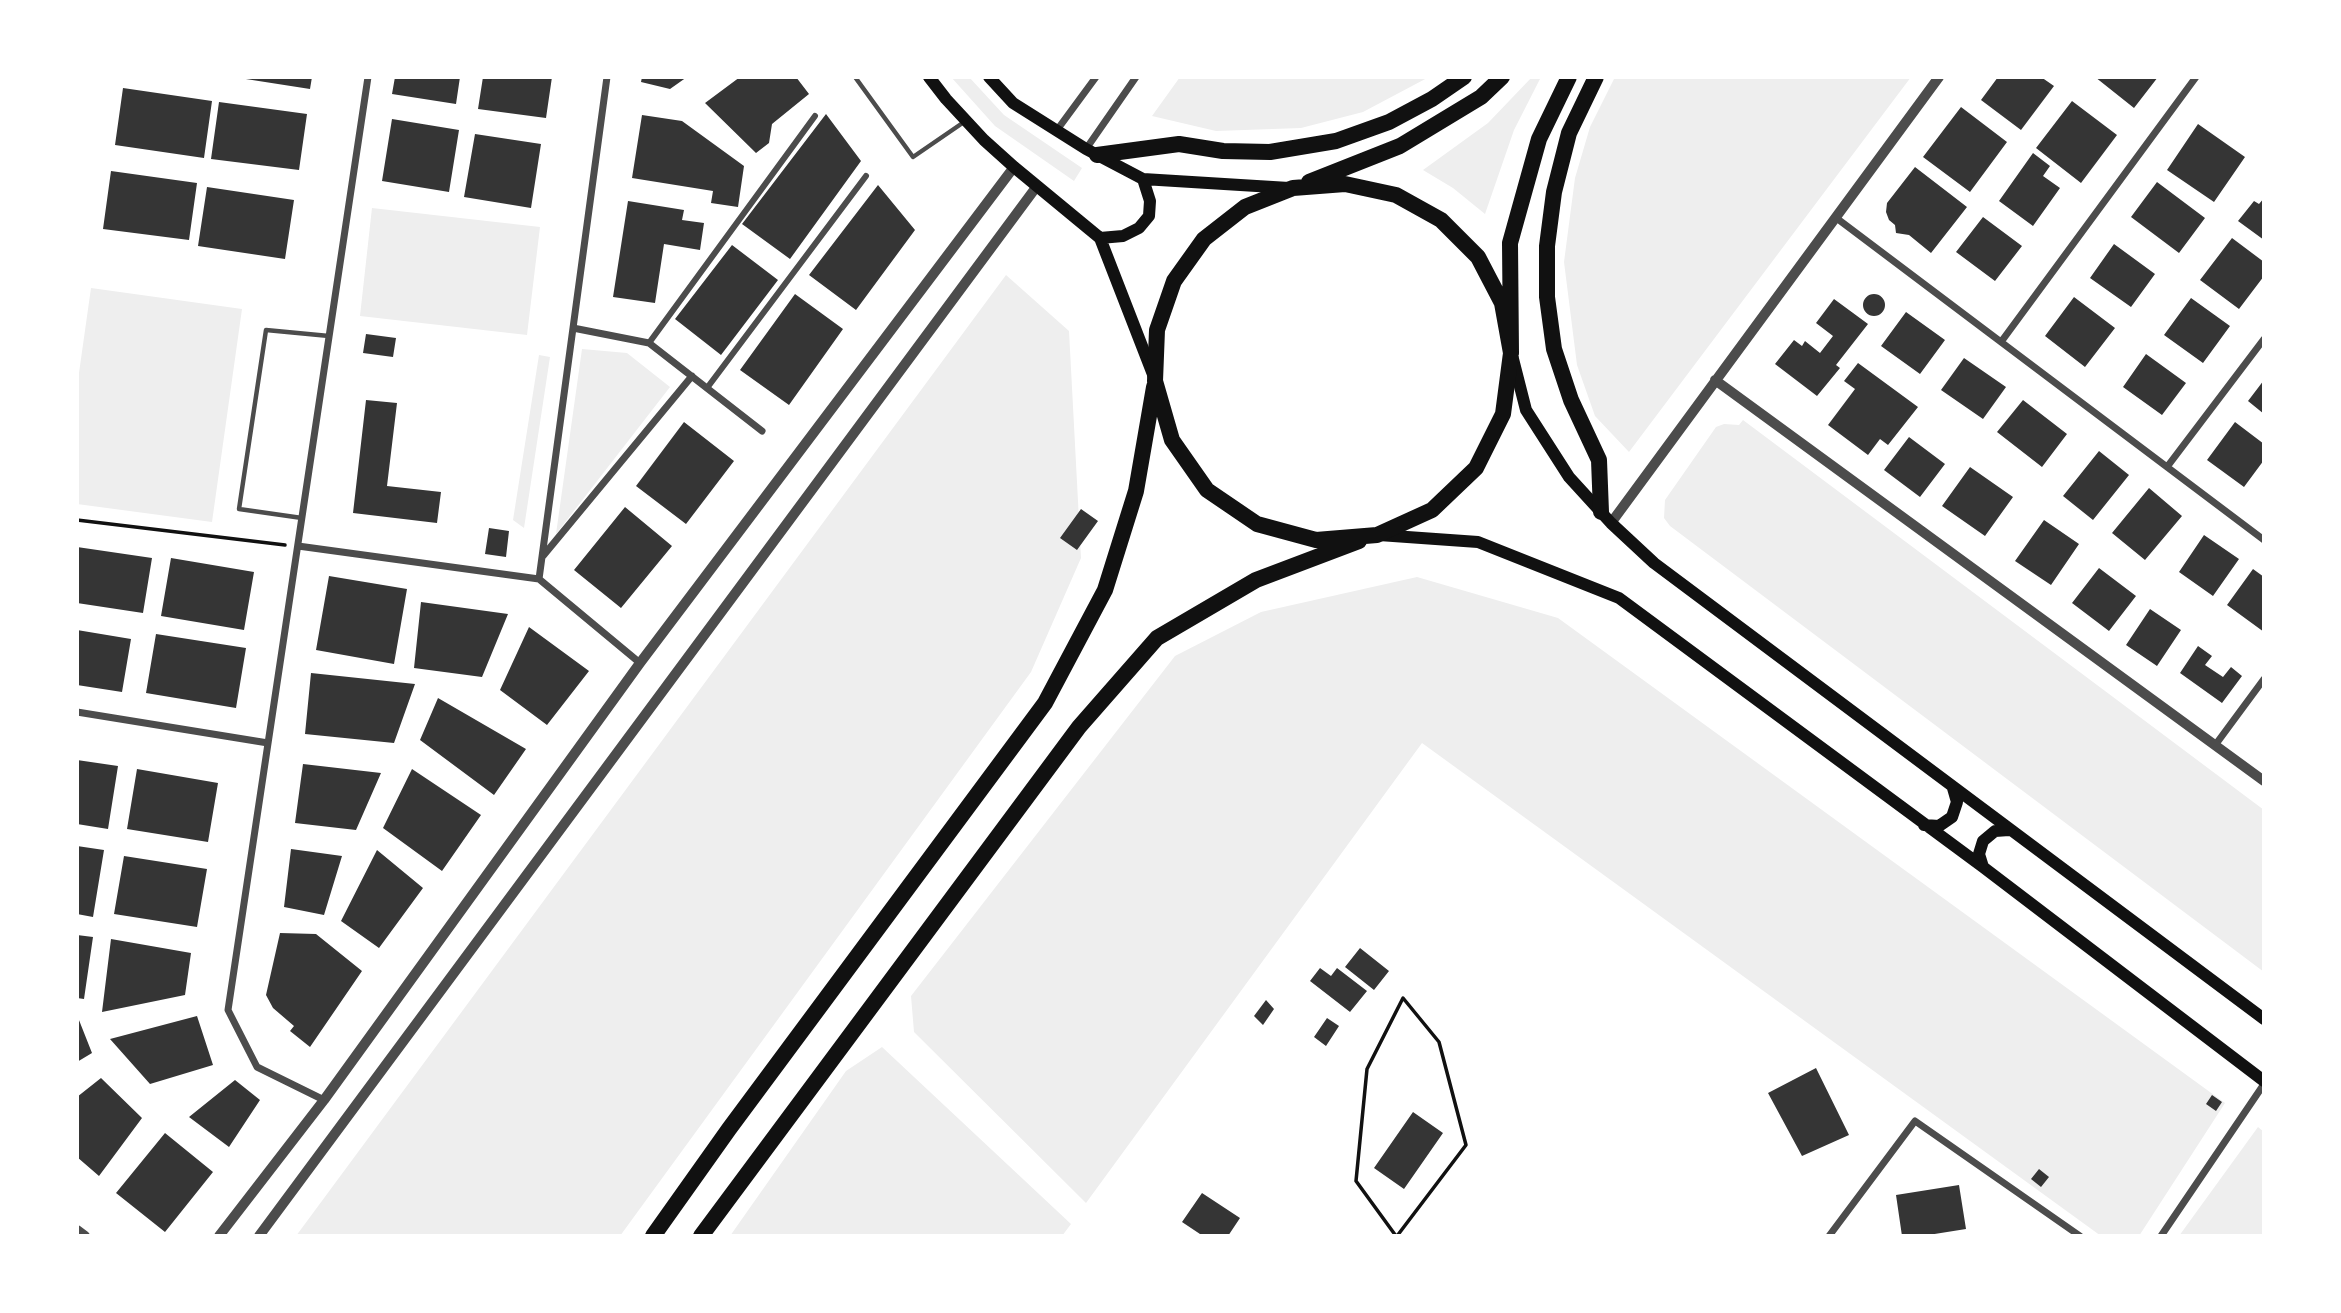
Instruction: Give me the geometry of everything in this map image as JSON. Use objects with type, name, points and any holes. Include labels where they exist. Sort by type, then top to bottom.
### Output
[{"type":"highway","points":[[1092,152],[1179,144],[1223,151],[1270,152],[1336,141],[1390,122],[1432,99],[1464,77]]},
{"type":"highway","points":[[653,1236],[737,1118],[1045,703],[1105,590],[1136,491],[1155,381],[1157,330],[1174,281],[1204,239],[1245,207],[1400,146],[1481,97],[1502,77]]},
{"type":"highway","points":[[701,1236],[1079,727],[1157,638],[1256,580],[1377,535],[1432,510],[1476,468],[1503,414],[1511,354],[1510,243],[1539,139],[1569,77]]},
{"type":"highway","points":[[1596,77],[1569,133],[1554,192],[1547,246],[1547,297],[1553,349],[1571,400],[1599,460],[1606,517]]},
{"type":"highway","points":[[1293,188],[1345,184],[1396,195],[1441,220],[1478,257],[1484,268],[1502,303],[1511,354]]},
{"type":"highway","points":[[1155,381],[1172,440],[1207,489],[1257,524],[1316,540],[1377,535]]},
{"type":"main road","points":[[929,77],[966,120],[1014,167],[1100,238],[1155,381]]},
{"type":"main road","points":[[989,77],[1013,103],[1092,152],[1143,179],[1293,188]]},
{"type":"main road","points":[[1100,238],[1123,236],[1139,228],[1149,215],[1150,201],[1143,179]]},
{"type":"main road","points":[[1511,354],[1526,410],[1569,477],[1654,563],[2264,1019]]},
{"type":"main road","points":[[1377,535],[1478,542],[1619,597],[1983,867],[2264,1082]]},
{"type":"main road","points":[[1924,825],[1940,826],[1952,817],[1957,802],[1951,786]]},
{"type":"main road","points":[[1983,867],[1979,854],[1983,841],[1995,831],[2009,830]]},
{"type":"street","points":[[324,1100],[257,1067],[228,1010],[368,77]]},
{"type":"street","points":[[539,579],[607,77]]},
{"type":"street","points":[[1057,130],[1096,77]]},
{"type":"street","points":[[1092,152],[1136,77]]},
{"type":"street","points":[[1606,517],[1715,380],[1939,77]]},
{"type":"street","points":[[2001,342],[2196,77]]},
{"type":"street","points":[[649,343],[815,116]]},
{"type":"street","points":[[219,1236],[324,1100],[640,663],[1014,167]]},
{"type":"street","points":[[707,388],[866,176]]},
{"type":"street","points":[[259,1236],[1037,186]]},
{"type":"street","points":[[1835,217],[2264,540]]},
{"type":"street","points":[[573,328],[649,343],[762,431]]},
{"type":"street","points":[[2167,467],[2264,338]]},
{"type":"street","points":[[542,557],[692,376]]},
{"type":"street","points":[[1715,380],[2264,781]]},
{"type":"street","points":[[298,546],[539,579],[640,663]]},
{"type":"street","points":[[2216,744],[2264,679]]},
{"type":"street","points":[[77,712],[268,743]]},
{"type":"street","points":[[2161,1236],[2264,1082]]},
{"type":"street","points":[[1829,1236],[1915,1121],[2080,1236]]},
{"type":"street","points":[[77,1230],[85,1236]]},
{"type":"lane","points":[[855,77],[913,157],[966,120]]},
{"type":"lane","points":[[302,518],[239,509],[266,330],[330,336]]},
{"type":"path","points":[[77,520],[298,546]]},
{"type":"path","points":[[1403,998],[1439,1042],[1466,1145],[1396,1236],[1356,1181],[1367,1069],[1403,998]]},
{"type":"shaded area","points":[[951,77],[969,77],[1004,115],[1082,168],[1074,181],[995,126]]},
{"type":"shaded area","points":[[1180,77],[1429,77],[1363,112],[1301,128],[1216,131],[1152,116]]},
{"type":"shaded area","points":[[1532,77],[1541,77],[1514,130],[1485,214],[1453,188],[1423,170],[1488,123]]},
{"type":"shaded area","points":[[1615,77],[1911,77],[1629,452],[1595,416],[1577,365],[1564,262],[1575,178],[1590,127]]},
{"type":"shaded area","points":[[372,208],[540,227],[527,335],[360,316]]},
{"type":"shaded area","points":[[1006,275],[1069,331],[1081,558],[1031,672],[620,1236],[296,1236]]},
{"type":"shaded area","points":[[91,288],[242,309],[212,522],[77,504],[77,387]]},
{"type":"shaded area","points":[[582,349],[627,353],[670,387],[556,534]]},
{"type":"shaded area","points":[[539,355],[550,357],[524,528],[513,520]]},
{"type":"shaded area","points":[[1743,420],[2264,810],[2264,972],[1670,526],[1664,518],[1665,500],[1716,427],[1724,424],[1739,425]]},
{"type":"shaded area","points":[[1417,577],[1558,618],[2225,1103],[2139,1236],[2101,1236],[1422,743],[1086,1203],[914,1032],[911,996],[1175,656],[1261,612]]},
{"type":"shaded area","points":[[882,1047],[1071,1224],[1062,1236],[730,1236],[846,1071]]},
{"type":"shaded area","points":[[2258,1127],[2264,1132],[2264,1236],[2179,1236]]},
{"type":"building","points":[[233,77],[312,77],[310,89]]},
{"type":"building","points":[[395,77],[460,77],[456,104],[392,94]]},
{"type":"building","points":[[483,77],[552,77],[546,118],[478,109]]},
{"type":"building","points":[[642,77],[687,77],[670,89],[641,82]]},
{"type":"building","points":[[740,77],[796,77],[809,94],[772,124],[769,143],[756,153],[705,103]]},
{"type":"building","points":[[1998,77],[2041,77],[2054,86],[2021,130],[1981,100]]},
{"type":"building","points":[[2095,77],[2158,77],[2134,108]]},
{"type":"building","points":[[123,88],[212,101],[204,158],[115,145]]},
{"type":"building","points":[[2072,101],[2117,135],[2081,183],[2036,148]]},
{"type":"building","points":[[219,102],[307,114],[299,170],[211,159]]},
{"type":"building","points":[[1961,107],[2007,142],[1970,192],[1923,157]]},
{"type":"building","points":[[826,114],[861,161],[790,259],[742,224]]},
{"type":"building","points":[[642,115],[682,121],[744,166],[738,207],[711,203],[713,191],[632,178]]},
{"type":"building","points":[[392,119],[459,130],[449,192],[382,181]]},
{"type":"building","points":[[2198,124],[2245,157],[2214,202],[2167,170]]},
{"type":"building","points":[[475,134],[541,144],[531,208],[464,197]]},
{"type":"building","points":[[2033,153],[2050,166],[2043,176],[2060,188],[2033,226],[1999,201]]},
{"type":"building","points":[[1915,167],[1967,207],[1931,253],[1909,235],[1896,233],[1895,225],[1886,212],[1887,203]]},
{"type":"building","points":[[111,171],[197,183],[189,240],[103,229]]},
{"type":"building","points":[[2157,182],[2205,218],[2179,253],[2131,217]]},
{"type":"building","points":[[878,185],[915,230],[856,310],[809,275]]},
{"type":"building","points":[[207,187],[294,200],[285,259],[198,246]]},
{"type":"building","points":[[2264,198],[2264,240],[2238,221],[2254,201],[2259,204]]},
{"type":"building","points":[[628,201],[684,210],[682,220],[704,223],[700,250],[664,244],[655,303],[613,297]]},
{"type":"building","points":[[1983,217],[2022,246],[1995,281],[1956,252]]},
{"type":"building","points":[[2232,238],[2264,262],[2264,276],[2239,309],[2200,280]]},
{"type":"building","points":[[2114,244],[2155,274],[2131,307],[2090,278]]},
{"type":"building","points":[[732,245],[778,280],[721,355],[675,319]]},
{"type":"building","points":[[795,294],[843,329],[789,405],[740,370]]},
{"type":"building","points":[[1874,294],[1882,297],[1885,305],[1882,313],[1874,316],[1866,313],[1863,305],[1866,297]]},
{"type":"building","points":[[2074,297],[2115,328],[2085,367],[2045,336]]},
{"type":"building","points":[[2191,298],[2230,326],[2203,363],[2164,335]]},
{"type":"building","points":[[1834,299],[1868,324],[1836,365],[1840,368],[1817,396],[1775,364],[1794,340],[1802,346],[1805,341],[1820,353],[1833,336],[1816,323]]},
{"type":"building","points":[[1906,312],[1945,340],[1920,374],[1881,346]]},
{"type":"building","points":[[366,334],[396,338],[393,357],[363,353]]},
{"type":"building","points":[[2146,354],[2186,383],[2162,415],[2123,387]]},
{"type":"building","points":[[1964,358],[2006,387],[1983,419],[1941,390]]},
{"type":"building","points":[[1858,363],[1918,407],[1888,445],[1880,439],[1868,455],[1828,425],[1855,389],[1844,381]]},
{"type":"building","points":[[2264,380],[2264,414],[2248,401]]},
{"type":"building","points":[[366,400],[397,403],[387,486],[441,492],[437,523],[353,513]]},
{"type":"building","points":[[2023,400],[2067,434],[2042,467],[1997,432]]},
{"type":"building","points":[[684,422],[734,461],[686,524],[636,486]]},
{"type":"building","points":[[2235,422],[2264,444],[2264,460],[2244,487],[2207,460]]},
{"type":"building","points":[[1909,437],[1945,464],[1920,497],[1884,470]]},
{"type":"building","points":[[2099,451],[2129,475],[2093,520],[2063,496]]},
{"type":"building","points":[[1970,467],[2013,497],[1985,536],[1942,506]]},
{"type":"building","points":[[2149,488],[2182,516],[2145,560],[2112,533]]},
{"type":"building","points":[[625,507],[672,546],[621,608],[574,570]]},
{"type":"building","points":[[1081,509],[1098,521],[1077,550],[1060,538]]},
{"type":"building","points":[[2044,520],[2079,544],[2051,585],[2015,561]]},
{"type":"building","points":[[489,528],[509,531],[506,557],[485,554]]},
{"type":"building","points":[[2204,535],[2239,559],[2213,596],[2179,572]]},
{"type":"building","points":[[77,547],[152,558],[143,613],[77,603]]},
{"type":"building","points":[[171,558],[254,572],[244,630],[161,616]]},
{"type":"building","points":[[2099,568],[2136,596],[2109,631],[2072,603]]},
{"type":"building","points":[[2253,569],[2264,577],[2264,632],[2227,605]]},
{"type":"building","points":[[329,576],[407,589],[394,664],[316,650]]},
{"type":"building","points":[[421,602],[508,614],[482,677],[414,668]]},
{"type":"building","points":[[2150,609],[2181,630],[2157,666],[2126,645]]},
{"type":"building","points":[[529,627],[589,671],[547,725],[500,690]]},
{"type":"building","points":[[77,630],[131,639],[122,692],[77,685]]},
{"type":"building","points":[[156,634],[246,648],[236,708],[146,693]]},
{"type":"building","points":[[2198,646],[2212,656],[2205,665],[2223,677],[2231,667],[2242,676],[2222,703],[2180,673]]},
{"type":"building","points":[[311,673],[415,684],[394,743],[305,734]]},
{"type":"building","points":[[438,698],[526,749],[494,795],[420,740]]},
{"type":"building","points":[[77,760],[118,766],[108,829],[77,824]]},
{"type":"building","points":[[303,764],[381,773],[356,830],[295,823]]},
{"type":"building","points":[[137,769],[218,783],[208,842],[127,829]]},
{"type":"building","points":[[412,769],[481,815],[442,871],[383,828]]},
{"type":"building","points":[[77,846],[104,850],[93,917],[77,914]]},
{"type":"building","points":[[291,849],[342,856],[324,915],[284,907]]},
{"type":"building","points":[[377,850],[423,888],[379,948],[341,921]]},
{"type":"building","points":[[124,856],[207,869],[197,927],[114,914]]},
{"type":"building","points":[[280,933],[316,934],[362,971],[310,1047],[290,1031],[294,1026],[273,1008],[266,995]]},
{"type":"building","points":[[77,935],[93,937],[84,999],[77,998]]},
{"type":"building","points":[[111,939],[191,953],[185,995],[102,1012]]},
{"type":"building","points":[[1360,948],[1389,971],[1374,990],[1345,967]]},
{"type":"building","points":[[1320,968],[1331,976],[1337,968],[1367,991],[1350,1012],[1310,981]]},
{"type":"building","points":[[1266,1000],[1274,1009],[1263,1025],[1254,1016]]},
{"type":"building","points":[[77,1015],[92,1053],[77,1062]]},
{"type":"building","points":[[197,1016],[213,1065],[150,1084],[110,1039]]},
{"type":"building","points":[[1327,1018],[1339,1026],[1326,1046],[1314,1037]]},
{"type":"building","points":[[1816,1068],[1849,1135],[1802,1156],[1768,1093]]},
{"type":"building","points":[[101,1078],[142,1118],[99,1176],[77,1157],[77,1097]]},
{"type":"building","points":[[235,1080],[260,1100],[229,1147],[189,1117]]},
{"type":"building","points":[[2212,1095],[2222,1102],[2216,1111],[2206,1104]]},
{"type":"building","points":[[1413,1112],[1443,1133],[1404,1189],[1374,1168]]},
{"type":"building","points":[[165,1133],[213,1172],[165,1232],[116,1193]]},
{"type":"building","points":[[2039,1169],[2049,1177],[2041,1187],[2031,1179]]},
{"type":"building","points":[[1959,1185],[1966,1229],[1922,1236],[1902,1236],[1896,1195]]},
{"type":"building","points":[[1202,1193],[1240,1218],[1228,1236],[1203,1236],[1182,1222]]}]
